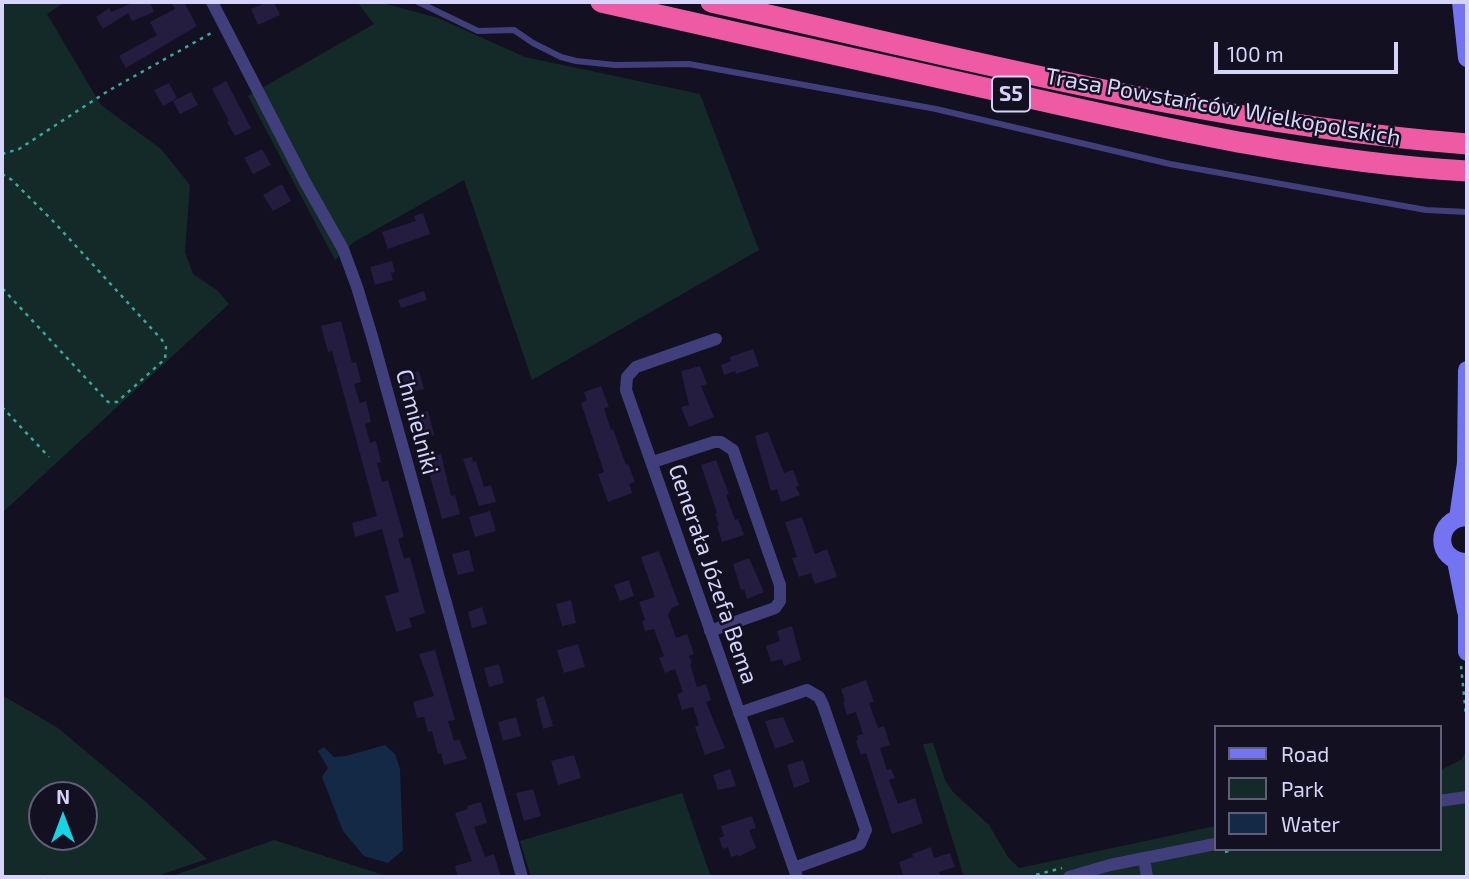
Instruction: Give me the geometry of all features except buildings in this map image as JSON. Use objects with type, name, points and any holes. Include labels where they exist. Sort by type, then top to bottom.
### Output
[{"type":"highway","name":"Trasa Powstańców Wielkopolskich","points":[[601,2],[1099,114],[1237,141],[1423,169],[1467,172]]},
{"type":"highway","name":"Trasa Powstańców Wielkopolskich","points":[[710,2],[1121,93],[1281,123],[1467,144]]},
{"type":"main road","points":[[1461,2],[1467,58]]},
{"type":"main road","points":[[1467,370],[1466,468],[1462,518],[1448,524],[1442,539],[1444,550],[1462,562],[1467,652]]},
{"type":"street","name":"Chmielniki","points":[[212,2],[343,249],[353,274],[522,877]]},
{"type":"street","name":"Generała Józefa Bema","points":[[716,339],[636,367],[627,377],[626,390],[795,873]]},
{"type":"street","points":[[653,462],[714,442],[721,442],[733,450],[780,585],[780,601],[775,608],[710,631]]},
{"type":"street","points":[[739,713],[807,690],[819,697],[823,705],[866,830],[860,844],[795,873]]},
{"type":"street","points":[[1441,801],[1467,797]]},
{"type":"street","points":[[1069,877],[1214,844]]},
{"type":"street","points":[[1144,859],[1147,877]]},
{"type":"lane","points":[[418,2],[478,31],[514,30],[533,43],[561,57],[576,61],[615,65],[688,64],[936,109],[1170,164],[1426,210],[1467,212]]},
{"type":"path","points":[[2,154],[19,149],[108,91],[216,30],[219,37]]},
{"type":"path","points":[[2,174],[12,180],[52,220],[162,340],[166,347],[165,359],[117,402],[108,402],[2,288]]},
{"type":"path","points":[[2,407],[48,457]]},
{"type":"green space","points":[[2,2],[65,2],[47,14],[101,105],[161,149],[190,185],[185,252],[193,274],[218,291],[229,304],[2,513]]},
{"type":"green space","points":[[357,2],[379,2],[438,18],[525,57],[700,94],[759,250],[532,380],[464,180],[354,242],[335,260],[248,96],[374,24]]},
{"type":"green space","points":[[2,695],[58,728],[145,801],[207,859],[154,877],[46,877],[44,874],[34,877],[2,877]]},
{"type":"green space","points":[[933,743],[945,780],[953,792],[989,825],[1008,857],[1019,868],[1214,826],[1214,851],[1441,851],[1441,770],[1462,759],[1466,751],[1467,877],[964,877],[923,744]]},
{"type":"green space","points":[[682,793],[711,877],[531,877],[520,841]]},
{"type":"green space","points":[[274,840],[390,877],[169,877]]},
{"type":"water","points":[[385,745],[395,754],[400,769],[403,850],[388,863],[364,856],[343,831],[322,777],[328,768],[318,751],[324,747],[334,757],[346,756]]}]
